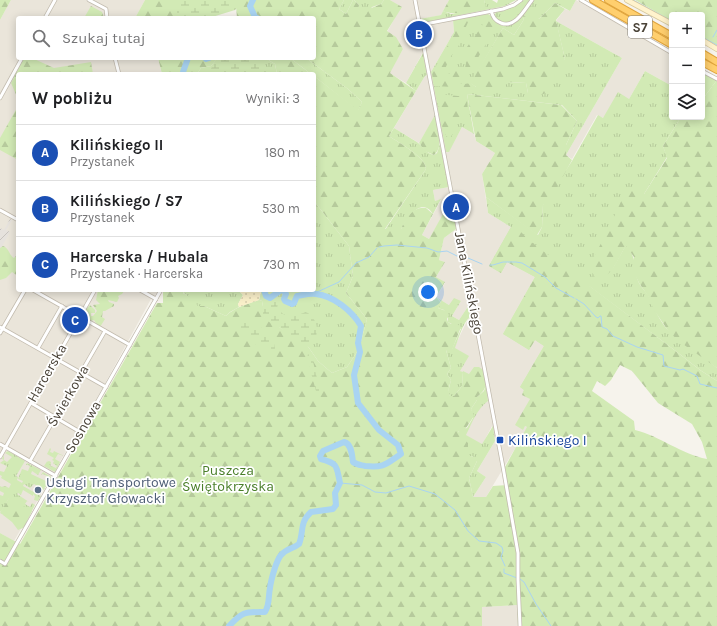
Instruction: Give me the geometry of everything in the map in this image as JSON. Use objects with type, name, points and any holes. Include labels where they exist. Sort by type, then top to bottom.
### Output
[{"type":"highway","name":"S7","points":[[593,0],[669,43]]},
{"type":"highway","name":"S7","points":[[608,0],[669,34]]},
{"type":"highway","points":[[705,55],[717,62]]},
{"type":"highway","points":[[705,64],[717,70]]},
{"type":"street","points":[[46,16],[55,0]]},
{"type":"street","points":[[89,0],[106,9],[108,16]]},
{"type":"street","name":"Jana Kilińskiego","points":[[415,0],[504,471],[518,553],[520,626]]},
{"type":"street","points":[[420,25],[510,7],[521,0]]},
{"type":"street","points":[[491,11],[493,17],[497,21],[504,24],[510,24],[517,19],[532,0]]},
{"type":"street","points":[[581,0],[669,51]]},
{"type":"street","points":[[627,0],[669,22]]},
{"type":"street","points":[[705,42],[717,49]]},
{"type":"street","points":[[0,98],[21,60]]},
{"type":"street","points":[[116,60],[119,72]]},
{"type":"street","points":[[705,72],[717,79]]},
{"type":"street","points":[[0,210],[16,219]]},
{"type":"street","points":[[0,333],[1,328],[24,292]]},
{"type":"street","points":[[37,292],[130,345]]},
{"type":"street","name":"Harcerska","points":[[0,457],[94,292]]},
{"type":"street","points":[[144,292],[156,299]]},
{"type":"street","name":"Sosnowa","points":[[0,561],[5,564],[160,292]]},
{"type":"street","points":[[38,348],[62,306]]},
{"type":"street","points":[[1,328],[106,387]]},
{"type":"street","name":"Świerkowa","points":[[30,461],[105,331]]},
{"type":"street","points":[[31,403],[80,432]]},
{"type":"street","points":[[0,444],[56,476]]},
{"type":"shaded area","points":[[11,0],[145,0],[136,16],[16,16],[16,60],[158,60],[162,72],[16,72],[16,292],[158,292],[151,299],[102,389],[14,541],[0,533],[0,20]]},
{"type":"shaded area","points":[[390,0],[449,0],[441,15],[420,20],[423,26],[453,20],[454,32],[431,72],[449,151],[462,127],[474,134],[476,141],[495,153],[482,174],[488,213],[511,227],[507,262],[535,277],[503,334],[529,350],[535,340],[544,346],[520,387],[530,399],[525,426],[528,427],[486,497],[473,497],[486,477],[477,471],[495,441],[492,426],[482,445],[465,435],[478,410],[488,401],[484,371],[477,381],[460,371],[454,348],[470,316],[469,305],[459,320],[452,316],[461,301],[449,305],[436,297],[445,283],[436,277],[445,262],[439,260],[444,238],[456,229],[451,202],[429,239],[422,235],[441,200],[435,201],[433,190],[449,187],[435,116],[419,143],[394,128],[427,75],[422,54],[406,83],[389,73],[403,49],[387,32],[401,7]]},
{"type":"shaded area","points":[[576,0],[669,52],[669,84],[645,71],[629,99],[603,118],[597,115],[572,159],[566,155],[622,58],[556,21],[565,9],[570,11]]},
{"type":"shaded area","points":[[10,219],[12,220],[6,230],[10,232],[0,250],[0,228],[4,230]]},
{"type":"shaded area","points":[[517,605],[518,626],[482,626],[482,607]]},
{"type":"green space","points":[[0,0],[11,0],[0,20]]},
{"type":"green space","points":[[145,0],[177,0],[177,16],[136,16]]},
{"type":"green space","points":[[177,0],[245,0],[235,10],[216,16],[177,16]]},
{"type":"green space","name":"Puszcza Świętokrzyska","points":[[241,0],[344,0],[339,9],[346,14],[354,0],[359,5],[358,10],[366,15],[369,9],[381,4],[384,0],[390,0],[402,7],[387,31],[396,37],[403,49],[390,73],[416,91],[389,136],[417,155],[425,164],[426,169],[385,229],[401,229],[410,214],[417,209],[426,208],[433,214],[422,235],[429,239],[443,214],[446,213],[450,216],[454,215],[456,229],[444,238],[439,260],[445,262],[436,277],[445,282],[436,297],[442,304],[438,308],[446,311],[449,315],[447,319],[448,322],[451,324],[456,323],[461,327],[452,350],[446,350],[451,368],[447,374],[451,380],[449,389],[450,396],[454,396],[462,386],[463,371],[469,374],[474,367],[479,367],[483,370],[485,379],[485,388],[477,397],[477,400],[471,409],[474,416],[464,431],[458,432],[465,436],[465,440],[468,443],[468,455],[477,458],[469,478],[473,497],[486,497],[493,486],[507,485],[505,467],[527,427],[525,426],[523,430],[515,425],[530,399],[522,395],[524,390],[520,387],[544,346],[535,340],[529,350],[503,334],[535,277],[507,262],[501,273],[489,266],[511,227],[520,231],[530,241],[700,370],[717,381],[717,626],[518,626],[517,605],[482,607],[482,626],[0,626],[0,533],[20,544],[157,303],[163,303],[163,292],[184,292],[183,293],[196,301],[197,306],[204,306],[226,316],[233,310],[242,306],[259,300],[262,301],[265,318],[307,345],[318,361],[332,373],[347,367],[359,349],[367,319],[346,293],[353,276],[349,246],[316,204],[316,78],[358,110],[362,102],[348,89],[309,60],[316,60],[316,16],[237,16],[236,6]],"holes":[[[620,365],[632,371],[658,403],[692,424],[702,442],[707,459],[697,457],[653,436],[635,430],[634,421],[592,391],[597,381],[605,386],[611,380]]]},
{"type":"green space","points":[[344,0],[353,0],[346,14],[339,9]]},
{"type":"green space","points":[[354,0],[384,0],[381,4],[372,7],[366,16],[357,10],[359,5]]},
{"type":"green space","points":[[449,0],[484,0],[486,7],[464,12],[452,13],[443,11]]},
{"type":"green space","points":[[484,0],[492,0],[497,3],[498,0],[516,0],[505,6],[426,22],[420,19],[441,15],[443,11],[451,14],[482,8],[485,4]]},
{"type":"green space","points":[[524,0],[531,0],[519,15],[510,22],[505,23],[494,16],[496,12],[513,7]]},
{"type":"green space","points":[[533,0],[576,0],[570,11],[555,3],[539,19],[526,10],[523,21],[514,35],[503,28],[471,83],[476,87],[508,82],[526,83],[528,93],[565,59],[556,21],[622,58],[566,155],[566,145],[577,121],[562,105],[467,94],[474,134],[462,127],[449,152],[446,152],[431,72],[454,32],[453,20],[488,14],[497,23],[503,26],[508,25],[513,23],[522,15]]},
{"type":"green space","points":[[635,0],[717,0],[717,45],[705,39],[705,12],[669,12],[669,19]]},
{"type":"green space","points":[[555,3],[565,9],[556,20],[565,59],[544,94],[528,93],[526,83],[508,82],[501,90],[476,87],[470,83],[503,28],[514,35],[523,21],[526,10],[534,9],[539,19]]},
{"type":"green space","points":[[91,6],[102,12],[103,16],[85,16]]},
{"type":"green space","points":[[469,20],[464,31],[462,41],[449,59],[444,72],[451,74],[456,67],[460,69],[465,68],[466,63],[463,63],[462,54],[482,26],[483,22],[489,21],[496,27],[472,68],[460,83],[469,84],[473,88],[434,86],[432,73],[455,33],[455,22]]},
{"type":"green space","points":[[423,53],[427,75],[416,91],[406,83]]},
{"type":"green space","points":[[23,60],[36,60],[54,68],[91,62],[93,72],[17,72]]},
{"type":"green space","points":[[158,60],[216,60],[211,66],[201,68],[198,72],[162,72]]},
{"type":"green space","points":[[216,60],[269,60],[275,64],[277,72],[198,72],[201,68],[211,66]]},
{"type":"green space","points":[[216,60],[256,60],[266,72],[209,72]]},
{"type":"green space","points":[[269,60],[293,60],[308,72],[277,72],[275,64]]},
{"type":"green space","points":[[293,60],[309,60],[348,89],[362,102],[358,111],[316,78],[316,72],[308,72]]},
{"type":"green space","points":[[645,71],[669,84],[669,120],[679,120],[663,146],[667,157],[644,194],[613,268],[626,245],[633,256],[639,283],[648,295],[663,324],[681,342],[717,368],[717,381],[700,370],[589,286],[522,395],[524,390],[520,387],[544,346],[535,340],[529,350],[503,334],[535,277],[507,262],[501,273],[489,266],[511,227],[488,213],[486,197],[538,235],[542,227],[543,205],[572,161],[598,115],[603,118],[618,92],[629,99]]},
{"type":"green space","points":[[16,73],[16,94],[11,83]]},
{"type":"green space","points":[[705,73],[717,80],[705,96]]},
{"type":"green space","points":[[717,80],[717,368],[680,342],[669,332],[654,310],[648,296],[639,283],[632,268],[634,257],[626,246],[613,268],[605,276],[594,278],[595,276],[588,268],[624,195],[633,189],[644,194],[667,158],[663,146],[679,120],[705,120],[705,96]]},
{"type":"green space","points":[[439,94],[467,97],[468,114],[466,117],[457,118],[450,138],[446,136],[441,124],[438,101]]},
{"type":"green space","points":[[467,94],[561,105],[577,121],[566,145],[566,155],[572,160],[549,202],[543,205],[542,227],[537,235],[486,197],[482,174],[495,153],[476,141]]},
{"type":"green space","points":[[16,110],[16,159],[0,150],[0,138]]},
{"type":"green space","points":[[435,115],[440,142],[434,155],[425,151],[419,143]]},
{"type":"green space","points":[[394,128],[417,142],[431,154],[434,155],[437,153],[440,144],[449,187],[433,190],[435,201],[441,199],[433,214],[424,207],[419,208],[411,215],[401,229],[385,230],[426,169],[425,164],[417,155],[389,136]]},
{"type":"green space","points":[[316,204],[349,246],[353,276],[346,293],[367,319],[359,349],[347,367],[332,373],[318,361],[307,345],[265,318],[262,301],[259,300],[261,292],[316,292]]},
{"type":"green space","points":[[3,246],[7,248],[14,258],[16,256],[16,275],[12,272],[6,278],[0,280],[0,248]]},
{"type":"green space","points":[[98,292],[123,292],[118,296],[119,298],[117,302],[108,300],[114,304],[114,306],[103,311],[102,317],[105,319],[100,327],[94,320],[90,321],[85,317],[85,310],[90,305],[95,310],[95,313],[91,313],[91,316],[93,316],[97,311],[93,305],[100,304],[96,300]]},
{"type":"green space","points":[[183,292],[240,292],[243,295],[238,304],[239,307],[226,316],[204,306],[197,306]]},
{"type":"green space","points":[[436,297],[449,305],[454,298],[461,301],[452,316],[459,320],[471,303],[473,315],[464,325],[455,348],[469,356],[460,371],[463,372],[462,386],[454,396],[450,396],[448,392],[451,380],[447,374],[451,368],[446,350],[452,349],[461,329],[448,322],[448,318],[444,310],[438,308],[441,302]]},
{"type":"green space","points":[[275,299],[278,302],[278,313],[281,312],[290,317],[306,312],[314,319],[317,334],[313,343],[309,347],[287,335],[281,328],[265,319],[263,308],[266,302]]},
{"type":"green space","points":[[248,319],[256,326],[262,328],[274,343],[275,349],[262,349],[254,343],[249,334],[239,328],[240,320]]},
{"type":"green space","points":[[308,354],[312,357],[320,391],[316,391],[307,358]]},
{"type":"green space","points":[[486,385],[488,401],[478,412],[466,435],[482,444],[493,426],[495,441],[477,471],[486,477],[473,497],[469,478],[477,461],[472,456],[468,456],[458,432],[467,428],[473,418],[471,409],[477,400],[477,397],[484,391]]},
{"type":"green space","points":[[50,448],[50,452],[53,453],[54,451],[64,456],[58,454],[55,459],[60,462],[55,472],[44,466],[48,460],[47,462],[51,462],[50,468],[51,466],[56,468],[57,466],[53,463],[54,461],[52,460],[54,458],[47,454]]},
{"type":"green space","points":[[8,451],[25,461],[16,476],[18,477],[17,480],[22,483],[23,481],[18,479],[22,469],[28,471],[30,466],[26,465],[27,463],[41,470],[38,475],[32,471],[31,474],[46,481],[47,476],[43,474],[41,475],[43,472],[51,477],[46,487],[44,487],[44,490],[34,484],[30,488],[24,484],[23,486],[41,496],[38,501],[34,500],[35,496],[33,494],[33,496],[23,490],[21,495],[18,493],[17,494],[29,502],[27,501],[25,504],[30,507],[32,503],[35,505],[23,528],[18,530],[12,522],[3,515],[9,498],[1,512],[0,511],[0,495],[3,496],[4,493],[0,491],[0,486],[9,488],[11,484],[1,478],[2,476],[0,475],[0,471],[4,472],[7,466],[0,463],[4,460],[7,462],[12,457],[5,453]]},
{"type":"green space","points":[[9,498],[32,511],[24,527],[0,513]]},
{"type":"sand","points":[[240,292],[261,292],[259,300],[239,307],[238,304],[243,295]]},
{"type":"waterway","points":[[253,0],[250,6],[255,16]]},
{"type":"waterway","points":[[633,0],[669,19]]},
{"type":"waterway","points":[[713,37],[717,30]]},
{"type":"waterway","points":[[705,39],[717,45]]},
{"type":"waterway","points":[[183,72],[187,60]]},
{"type":"waterway","points":[[379,247],[397,245],[427,248],[438,252],[447,251],[459,257]]},
{"type":"waterway","points":[[315,293],[339,282],[356,263],[369,257],[377,248]]},
{"type":"waterway","points":[[468,258],[482,264]]},
{"type":"waterway","points":[[490,265],[503,262],[522,263],[545,277],[556,288],[574,298]]},
{"type":"waterway","points":[[265,292],[266,296],[270,298],[278,292]]},
{"type":"waterway","points":[[229,626],[238,617],[245,613],[265,612],[267,609],[269,591],[279,558],[286,551],[299,544],[303,524],[311,512],[333,509],[336,505],[335,493],[340,483],[338,473],[334,464],[321,459],[320,456],[323,451],[344,442],[347,443],[352,454],[353,462],[365,466],[381,466],[401,454],[398,445],[379,430],[358,403],[354,375],[360,352],[358,343],[361,326],[357,320],[342,305],[323,295],[306,294],[297,296],[292,304],[285,301],[284,299],[286,294],[284,292]]},
{"type":"waterway","points":[[576,299],[584,304],[596,317],[598,318],[601,316],[602,327],[607,329],[613,336],[637,347],[663,355],[664,366],[680,370],[683,369],[697,376],[700,384],[717,388]]},
{"type":"waterway","points":[[340,483],[362,485],[375,492],[386,493],[409,486],[435,494],[455,510],[468,531],[479,541],[496,543],[502,547],[503,551],[501,557],[505,566]]},
{"type":"waterway","points":[[504,569],[504,573],[517,578]]},
{"type":"waterway","points":[[520,579],[524,582],[536,604],[551,626]]},
{"type":"place","name":"Kilińskiego / S7","points":[[419,34]]},
{"type":"place","name":"Kilińskiego II","points":[[456,207]]},
{"type":"place","name":"Harcerska / Hubala","points":[[75,320]]},
{"type":"place","name":"Kilińskiego I","points":[[500,440]]},
{"type":"place","name":"Usługi Transportowe Krzysztof Głowacki","points":[[38,490]]}]
